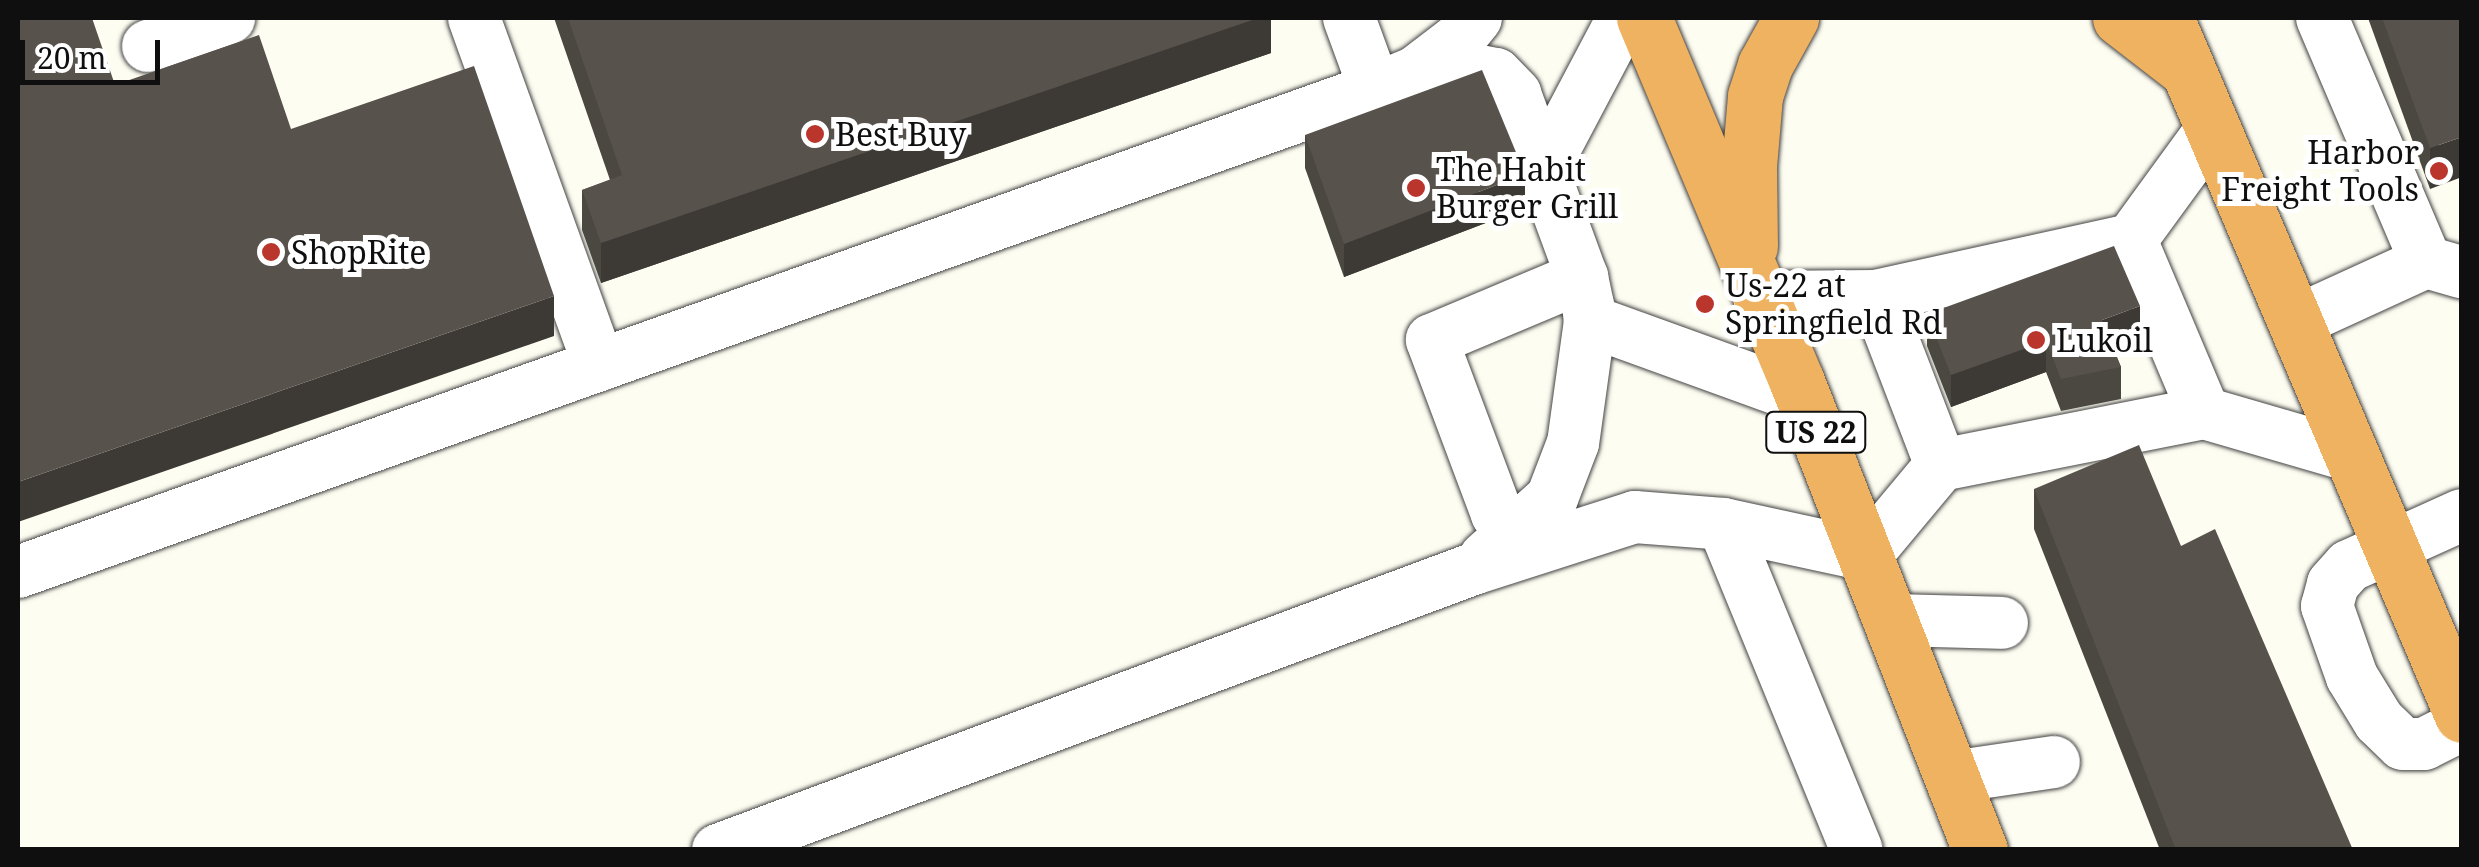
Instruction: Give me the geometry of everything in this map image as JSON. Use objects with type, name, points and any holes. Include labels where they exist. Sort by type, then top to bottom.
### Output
[{"type":"highway","name":"US 22","points":[[1644,18],[1803,398],[1980,850]]},
{"type":"highway","points":[[1755,286],[1749,166],[1755,96],[1764,65],[1791,18]]},
{"type":"highway","points":[[2120,18],[2188,70]]},
{"type":"highway","points":[[2166,18],[2459,704]]},
{"type":"lane","points":[[148,46],[229,18]]},
{"type":"lane","points":[[474,18],[598,365]]},
{"type":"lane","points":[[1350,18],[1395,81]]},
{"type":"lane","points":[[1395,81],[1459,39],[1476,18]]},
{"type":"lane","points":[[1543,170],[1623,18]]},
{"type":"lane","points":[[2295,322],[2444,267],[2322,18]]},
{"type":"lane","points":[[18,572],[1395,81],[1470,69],[1496,74],[1515,94],[1586,299],[1572,443],[1552,498],[1473,569]]},
{"type":"lane","points":[[1755,286],[1876,296],[2131,240],[2212,129]]},
{"type":"lane","points":[[2131,240],[2204,413]]},
{"type":"lane","points":[[1876,296],[1940,465]]},
{"type":"lane","points":[[1519,528],[1497,514],[1432,340],[1586,299],[1803,398]]},
{"type":"lane","points":[[718,850],[1473,569],[1636,516],[1723,524],[1866,556],[1940,465],[2204,413],[2352,456]]},
{"type":"lane","points":[[2459,704],[2424,744],[2403,744],[2379,721],[2352,677],[2332,632],[2327,606],[2333,584],[2349,566],[2462,515]]},
{"type":"lane","points":[[1723,524],[1857,850]]},
{"type":"lane","points":[[1891,620],[2002,623]]},
{"type":"lane","points":[[1952,777],[2054,762]]},
{"type":"building","name":"ShopRite","points":[[18,18],[92,18],[115,85],[259,35],[291,129],[474,66],[554,296],[18,482]]},
{"type":"building","name":"Best Buy","points":[[568,18],[1258,18],[601,243],[582,190],[622,175]]},
{"type":"building","points":[[2382,18],[2462,18],[2462,137],[2430,148]]},
{"type":"building","name":"The Habit Burger Grill","points":[[1482,70],[1525,174],[1344,244],[1305,135]]},
{"type":"building","points":[[2114,246],[2140,306],[2102,320],[2121,367],[2061,379],[2046,341],[1951,375],[1927,314]]},
{"type":"building","points":[[2139,445],[2181,546],[2215,529],[2353,850],[2176,850],[2034,489]]},
{"type":"place","name":"Best Buy","points":[[815,134]]},
{"type":"place","name":"Harbor Freight Tools","points":[[2439,171]]},
{"type":"place","name":"The Habit Burger Grill","points":[[1416,188]]},
{"type":"place","name":"ShopRite","points":[[271,252]]},
{"type":"place","name":"Us-22 at Springfield Rd","points":[[1705,304]]},
{"type":"place","name":"Lukoil","points":[[2036,340]]}]
